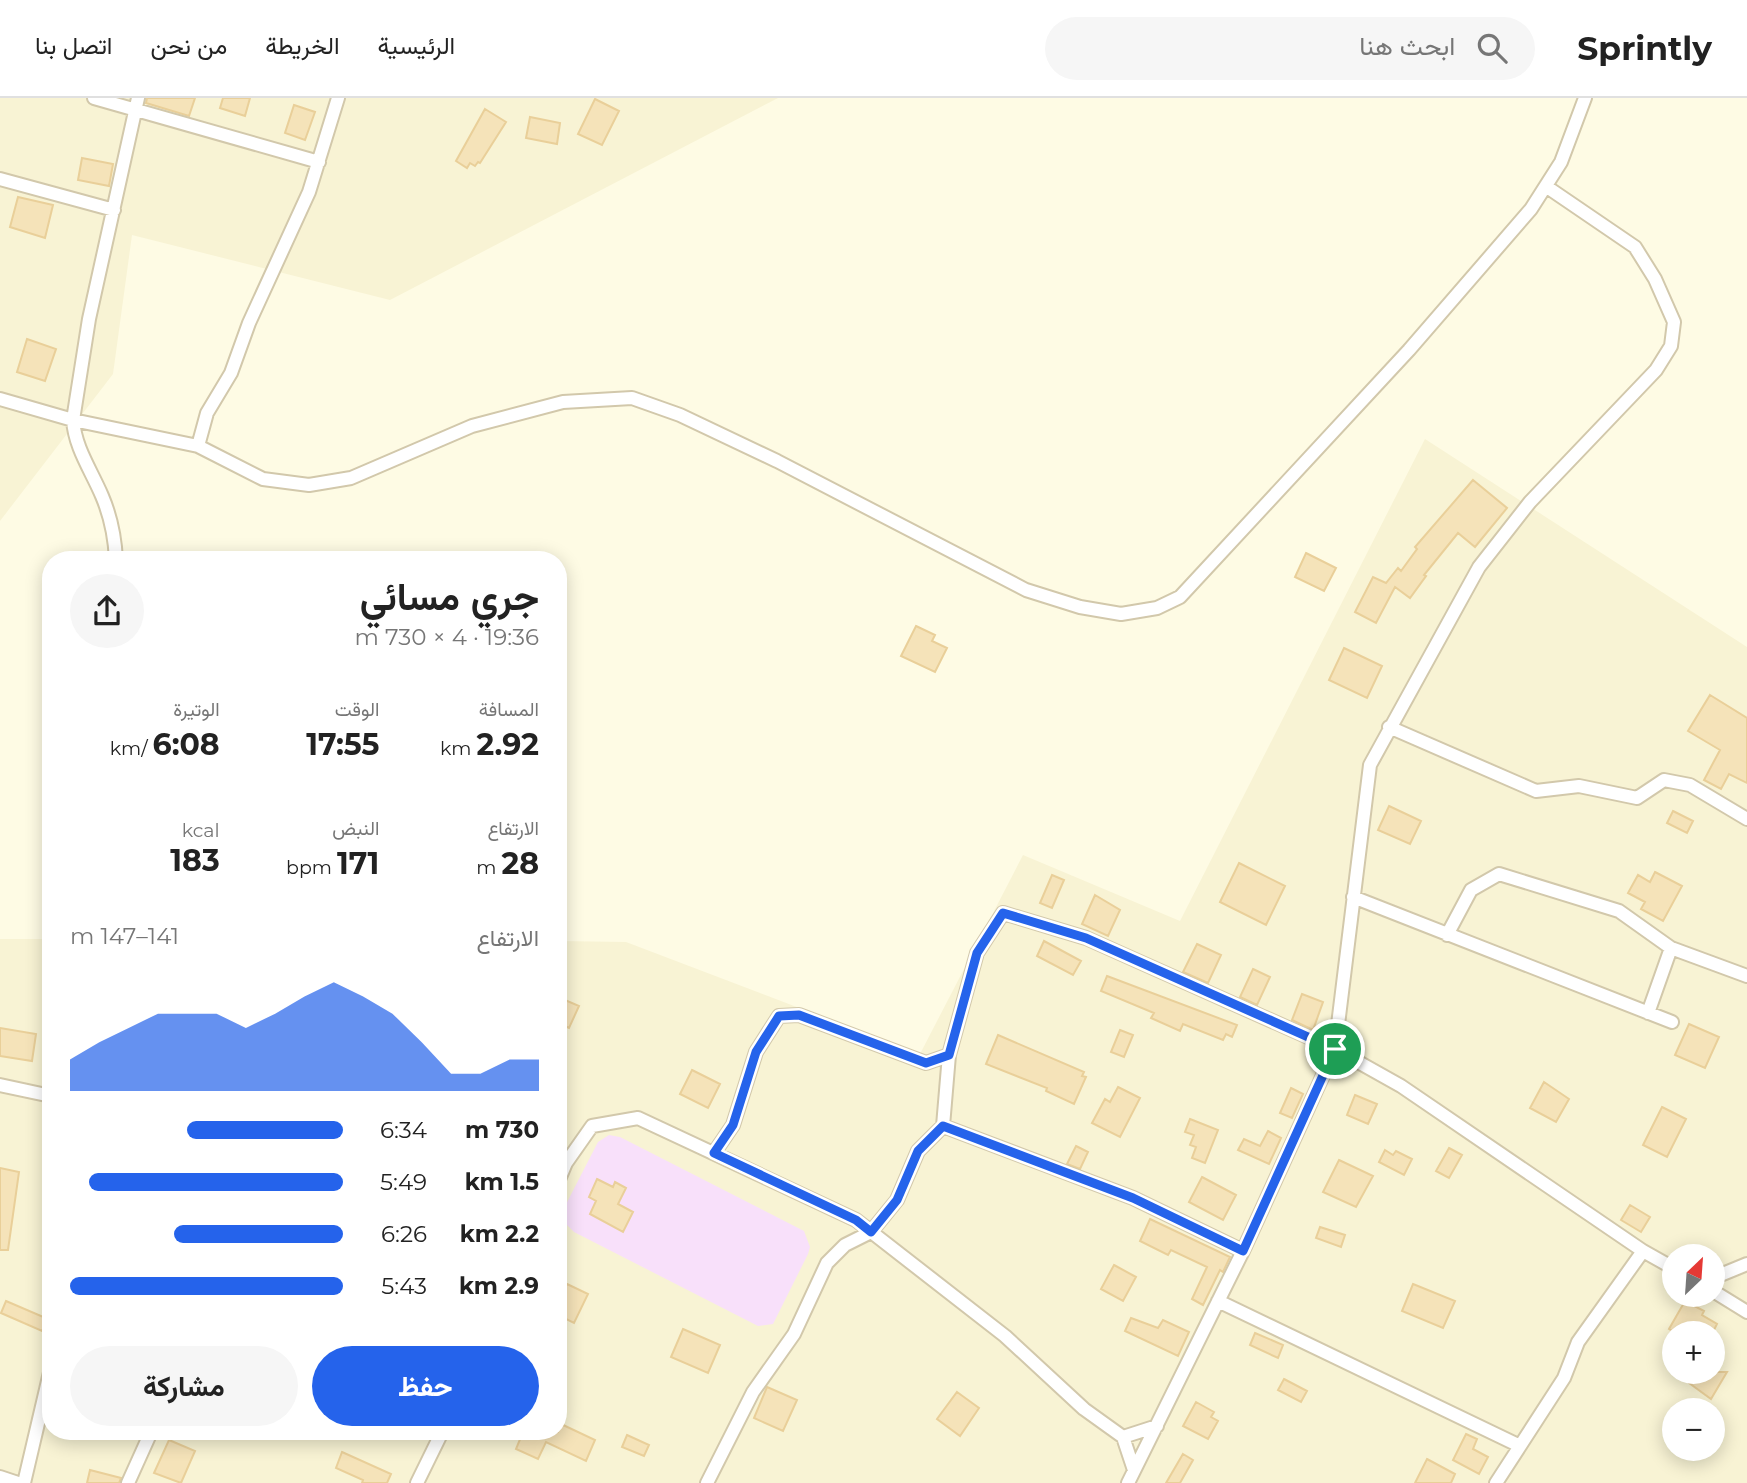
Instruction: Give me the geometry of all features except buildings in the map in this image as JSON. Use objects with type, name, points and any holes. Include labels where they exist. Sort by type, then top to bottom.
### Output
[{"type":"street","points":[[94,98],[136,104],[319,162]]},
{"type":"street","points":[[198,446],[207,413],[231,373],[249,323],[309,192],[338,98]]},
{"type":"street","points":[[0,398],[73,419],[198,446],[264,479],[309,485],[351,478],[472,426],[564,402],[632,398],[680,415],[777,461],[1026,590],[1108,613],[1145,611],[1180,597],[1409,350],[1547,187],[1561,162],[1585,98]]},
{"type":"street","points":[[116,551],[115,535],[103,497],[74,436],[73,419],[89,319],[136,104]]},
{"type":"street","points":[[0,179],[114,210]]},
{"type":"street","points":[[1128,1483],[1243,1251],[1335,1049],[1370,765],[1479,568],[1530,502],[1656,369],[1671,346],[1674,322],[1655,279],[1634,247],[1547,187]]},
{"type":"street","points":[[1389,727],[1536,791],[1579,786],[1636,798],[1664,780],[1690,785],[1747,819]]},
{"type":"street","points":[[1447,935],[1471,890],[1499,873],[1619,911],[1671,948],[1747,976]]},
{"type":"street","points":[[1353,897],[1672,1022]]},
{"type":"street","points":[[707,1483],[753,1392],[794,1334],[827,1263],[845,1244],[871,1232],[897,1200],[918,1151],[943,1126],[949,1055],[977,953],[1003,913],[1086,938],[1335,1049],[1401,1086],[1662,1262]]},
{"type":"street","points":[[1648,1013],[1671,948]]},
{"type":"street","points":[[714,1153],[733,1125],[756,1052],[779,1016],[799,1015],[926,1063],[949,1055]]},
{"type":"street","points":[[0,1085],[42,1094]]},
{"type":"street","points":[[567,1162],[592,1126],[638,1118],[856,1220],[1005,1336],[1084,1409],[1123,1437],[1134,1470]]},
{"type":"street","points":[[943,1126],[1133,1198],[1243,1251]]},
{"type":"street","points":[[1496,1483],[1564,1378],[1578,1342],[1643,1251]]},
{"type":"street","points":[[1726,1273],[1747,1264]]},
{"type":"street","points":[[1726,1299],[1747,1312]]},
{"type":"street","points":[[1218,1301],[1520,1446]]},
{"type":"street","points":[[24,1483],[42,1406]]},
{"type":"street","points":[[1123,1437],[1157,1426]]},
{"type":"street","points":[[128,1483],[147,1440]]},
{"type":"street","points":[[417,1483],[438,1440]]},
{"type":"street","points":[[0,1477],[18,1483]]},
{"type":"shaded area","points":[[0,98],[778,98],[390,300],[132,235],[113,374],[0,521]]},
{"type":"shaded area","points":[[1425,439],[1747,647],[1747,1483],[0,1483],[0,939],[42,939],[42,1440],[567,1440],[567,941],[626,942],[920,1054],[1023,855],[1180,921]]},
{"type":"shaded area","points":[[609,1135],[620,1137],[804,1231],[810,1247],[808,1254],[773,1324],[758,1326],[574,1232],[567,1225],[567,1202],[598,1142]]},
{"type":"route","points":[[1003,913],[1086,938],[1335,1049],[1243,1251],[1133,1198],[1074,1178],[943,1126],[918,1151],[897,1200],[871,1232],[856,1220],[714,1153],[733,1125],[756,1052],[779,1016],[799,1015],[926,1063],[949,1055],[977,953],[1003,913]]}]
